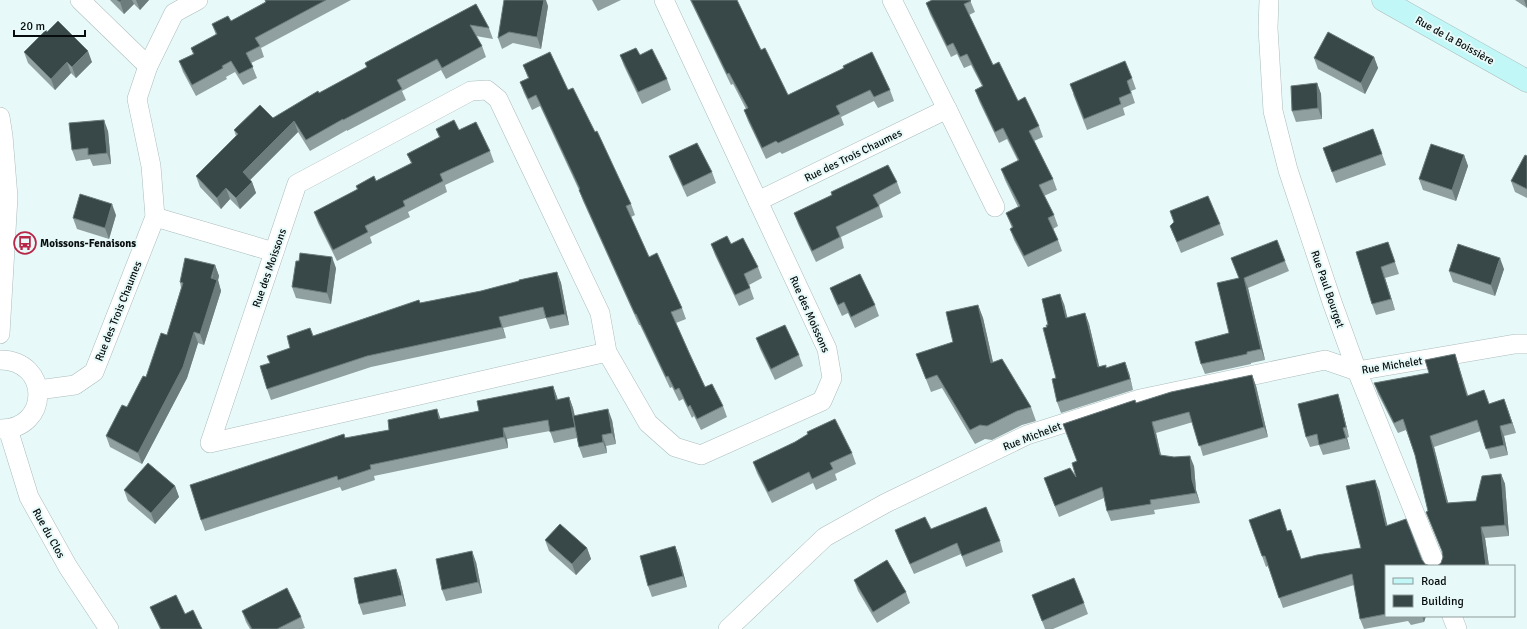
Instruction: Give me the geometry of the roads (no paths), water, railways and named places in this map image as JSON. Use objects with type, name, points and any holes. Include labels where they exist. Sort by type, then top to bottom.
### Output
[{"type":"main road","name":"Rue de la Boissière","points":[[1383,0],[1527,81]]},
{"type":"main road","name":"Rue de la Boissière","points":[[1408,0],[1527,81]]},
{"type":"street","points":[[80,0],[148,66]]},
{"type":"street","name":"Rue des Trois Chaumes","points":[[38,390],[74,385],[94,372],[155,217],[151,166],[137,99],[148,66],[174,14],[198,0]]},
{"type":"street","name":"Rue des Moissons","points":[[607,352],[210,443],[297,184],[471,91],[487,90],[498,99],[600,313],[607,352],[648,423],[675,447],[701,455],[822,401],[832,378],[828,349],[664,0]]},
{"type":"street","points":[[892,0],[995,207]]},
{"type":"street","name":"Rue Paul Bourget","points":[[1269,0],[1268,28],[1273,111],[1288,170],[1332,302],[1357,370],[1436,565]]},
{"type":"street","name":"Rue des Trois Chaumes","points":[[758,202],[947,109]]},
{"type":"street","points":[[0,117],[8,197],[0,334]]},
{"type":"street","points":[[155,217],[274,252]]},
{"type":"street","name":"Rue Michelet","points":[[728,629],[825,537],[886,503],[1027,436],[1140,399],[1325,360],[1357,370],[1515,344],[1527,344]]},
{"type":"street","points":[[0,360],[10,360],[20,364],[29,371],[35,380],[38,390],[38,401],[34,411],[19,426],[4,429]]},
{"type":"street","name":"Rue du Clos","points":[[4,429],[29,497],[68,567],[109,629]]},
{"type":"street","points":[[1452,617],[1457,629]]},
{"type":"place","name":"Moissons-Fenaisons","points":[[25,243]]}]
